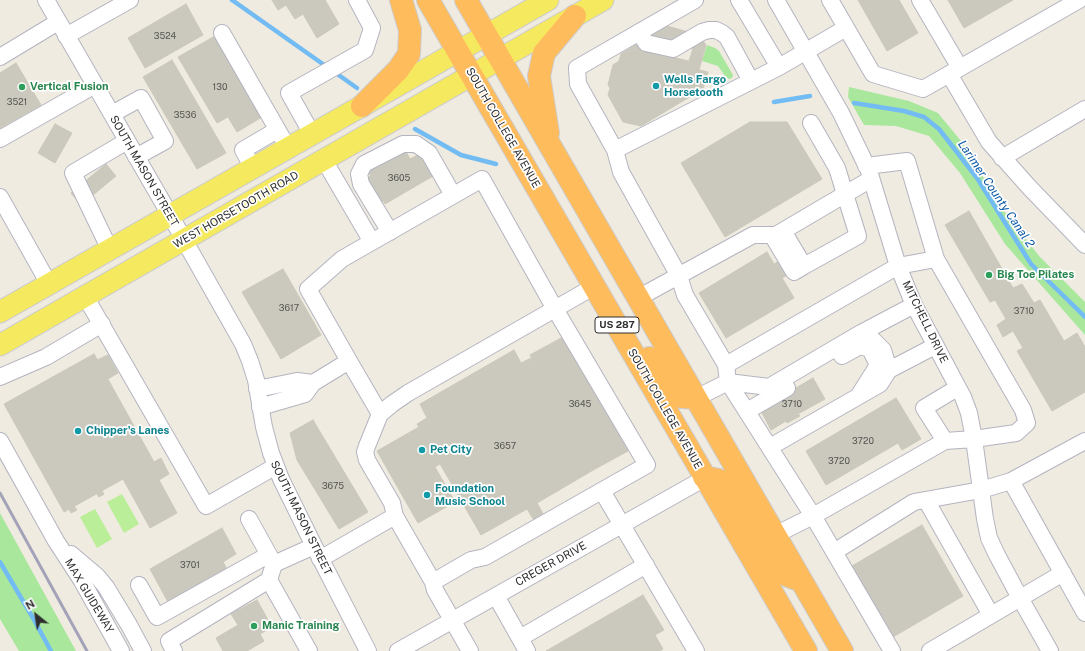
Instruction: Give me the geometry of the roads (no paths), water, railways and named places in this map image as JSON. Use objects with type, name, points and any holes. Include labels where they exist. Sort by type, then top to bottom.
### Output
[{"type":"highway","points":[[362,106],[398,70],[409,54],[410,30],[401,0]]},
{"type":"highway","name":"SOUTH COLLEGE AVENUE","points":[[428,0],[704,478],[806,651]]},
{"type":"highway","name":"US 287","points":[[466,0],[842,651]]},
{"type":"highway","points":[[550,146],[539,76],[544,53],[575,16]]},
{"type":"highway","points":[[612,317],[625,327],[638,342],[677,394],[682,397],[696,398]]},
{"type":"highway","points":[[704,478],[719,480],[729,487],[772,562],[786,575],[802,581]]},
{"type":"main road","points":[[0,312],[548,0]]},
{"type":"main road","name":"WEST HORSETOOTH ROAD","points":[[0,345],[603,0]]},
{"type":"main road","points":[[184,240],[190,226],[202,212],[284,166],[301,150],[312,134]]},
{"type":"main road","points":[[47,318],[60,302],[71,292],[160,240],[168,231],[170,215]]},
{"type":"street","name":"SOUTH MASON STREET","points":[[46,0],[243,344],[250,361],[271,454],[290,500],[368,651]]},
{"type":"street","points":[[66,36],[130,0]]},
{"type":"street","points":[[312,134],[289,93],[365,50],[372,28],[357,0]]},
{"type":"street","points":[[695,0],[577,68],[578,84],[616,150],[620,172],[679,276],[685,295],[726,365],[728,382],[813,516],[892,651]]},
{"type":"street","points":[[739,0],[779,67]]},
{"type":"street","name":"MITCHELL DRIVE","points":[[776,0],[841,113],[869,172],[898,266],[914,305],[969,413],[989,538],[1020,598],[1050,651]]},
{"type":"street","points":[[830,0],[872,74],[923,89],[1079,0]]},
{"type":"street","points":[[920,0],[990,142],[1002,158],[1085,245]]},
{"type":"street","points":[[0,57],[58,22]]},
{"type":"street","points":[[616,150],[779,67],[846,28]]},
{"type":"street","points":[[639,32],[646,43],[673,49],[702,32],[716,30],[727,37],[751,81]]},
{"type":"street","points":[[222,33],[288,148]]},
{"type":"street","points":[[0,139],[95,85]]},
{"type":"street","points":[[112,114],[141,98],[165,140],[136,157]]},
{"type":"street","points":[[1002,158],[1085,109]]},
{"type":"street","points":[[777,233],[794,272],[858,236],[837,168],[811,123]]},
{"type":"street","points":[[253,168],[243,150],[277,130]]},
{"type":"street","points":[[110,250],[73,173],[127,141]]},
{"type":"street","points":[[390,232],[361,184],[359,174],[364,164],[403,144],[416,144],[429,153],[453,196]]},
{"type":"street","points":[[324,160],[372,242]]},
{"type":"street","points":[[638,298],[753,235],[777,233],[846,194],[869,172],[907,161],[936,259],[1023,410],[1027,423],[1016,433],[974,439],[945,441],[813,516],[775,535]]},
{"type":"street","points":[[380,414],[308,289],[342,259],[482,179],[555,309],[647,466],[485,556],[472,560],[433,582]]},
{"type":"street","points":[[0,196],[49,284]]},
{"type":"street","points":[[726,365],[898,266],[936,259]]},
{"type":"street","points":[[470,651],[435,590],[433,582],[394,516],[392,503],[367,460],[365,452],[366,446],[380,414],[392,404],[594,286]]},
{"type":"street","points":[[85,296],[206,506],[276,466]]},
{"type":"street","points":[[696,398],[728,382],[769,387],[861,333],[914,305]]},
{"type":"street","points":[[0,376],[46,357],[102,324]]},
{"type":"street","points":[[861,333],[870,337],[883,350],[889,370]]},
{"type":"street","points":[[747,411],[860,346],[870,349],[878,365],[857,398]]},
{"type":"street","points":[[770,447],[880,384],[889,370],[935,346]]},
{"type":"street","points":[[260,407],[304,394],[312,383],[349,361]]},
{"type":"street","points":[[257,389],[297,381],[312,383]]},
{"type":"street","points":[[945,441],[924,408],[957,388]]},
{"type":"street","name":"MAX GUIDEWAY","points":[[0,441],[56,541],[82,581],[121,651]]},
{"type":"street","points":[[834,552],[914,502],[981,490],[1011,481],[1085,441]]},
{"type":"street","name":"CREGER DRIVE","points":[[398,651],[704,478]]},
{"type":"street","points":[[1011,481],[1085,613]]},
{"type":"street","points":[[602,491],[696,651]]},
{"type":"street","points":[[926,500],[991,615]]},
{"type":"street","points":[[139,585],[157,617],[271,559],[317,553],[394,516]]},
{"type":"street","points":[[249,519],[271,559],[269,580],[309,651]]},
{"type":"street","name":"MAX GUIDEWAY","points":[[56,541],[97,576],[106,587],[129,625],[142,651]]},
{"type":"street","points":[[496,596],[524,644],[646,565]]},
{"type":"street","points":[[930,651],[1063,573]]},
{"type":"street","points":[[174,651],[169,641],[269,580]]},
{"type":"waterway","name":"Larimer County Canal 2","points":[[232,0],[327,67]]},
{"type":"waterway","name":"Larimer County Canal 2","points":[[333,71],[357,88]]},
{"type":"waterway","name":"Larimer County Canal 2","points":[[774,102],[810,96]]},
{"type":"waterway","name":"Larimer County Canal 2","points":[[854,103],[904,111],[924,117],[939,129],[977,178],[1031,264],[1085,317]]},
{"type":"waterway","name":"Larimer County Canal 2","points":[[415,129],[461,155],[496,164]]},
{"type":"waterway","points":[[0,562],[51,651]]},
{"type":"railway","points":[[0,493],[87,651]]},
{"type":"place","name":"Wells Fargo Horsetooth","points":[[656,86]]},
{"type":"place","name":"Vertical Fusion","points":[[22,87]]},
{"type":"place","name":"Big Toe Pilates","points":[[989,275]]},
{"type":"place","name":"Chipper's Lanes","points":[[78,431]]},
{"type":"place","name":"Pet City","points":[[422,450]]},
{"type":"place","name":"Foundation Music School","points":[[427,495]]},
{"type":"place","name":"Manic Training","points":[[254,626]]}]
